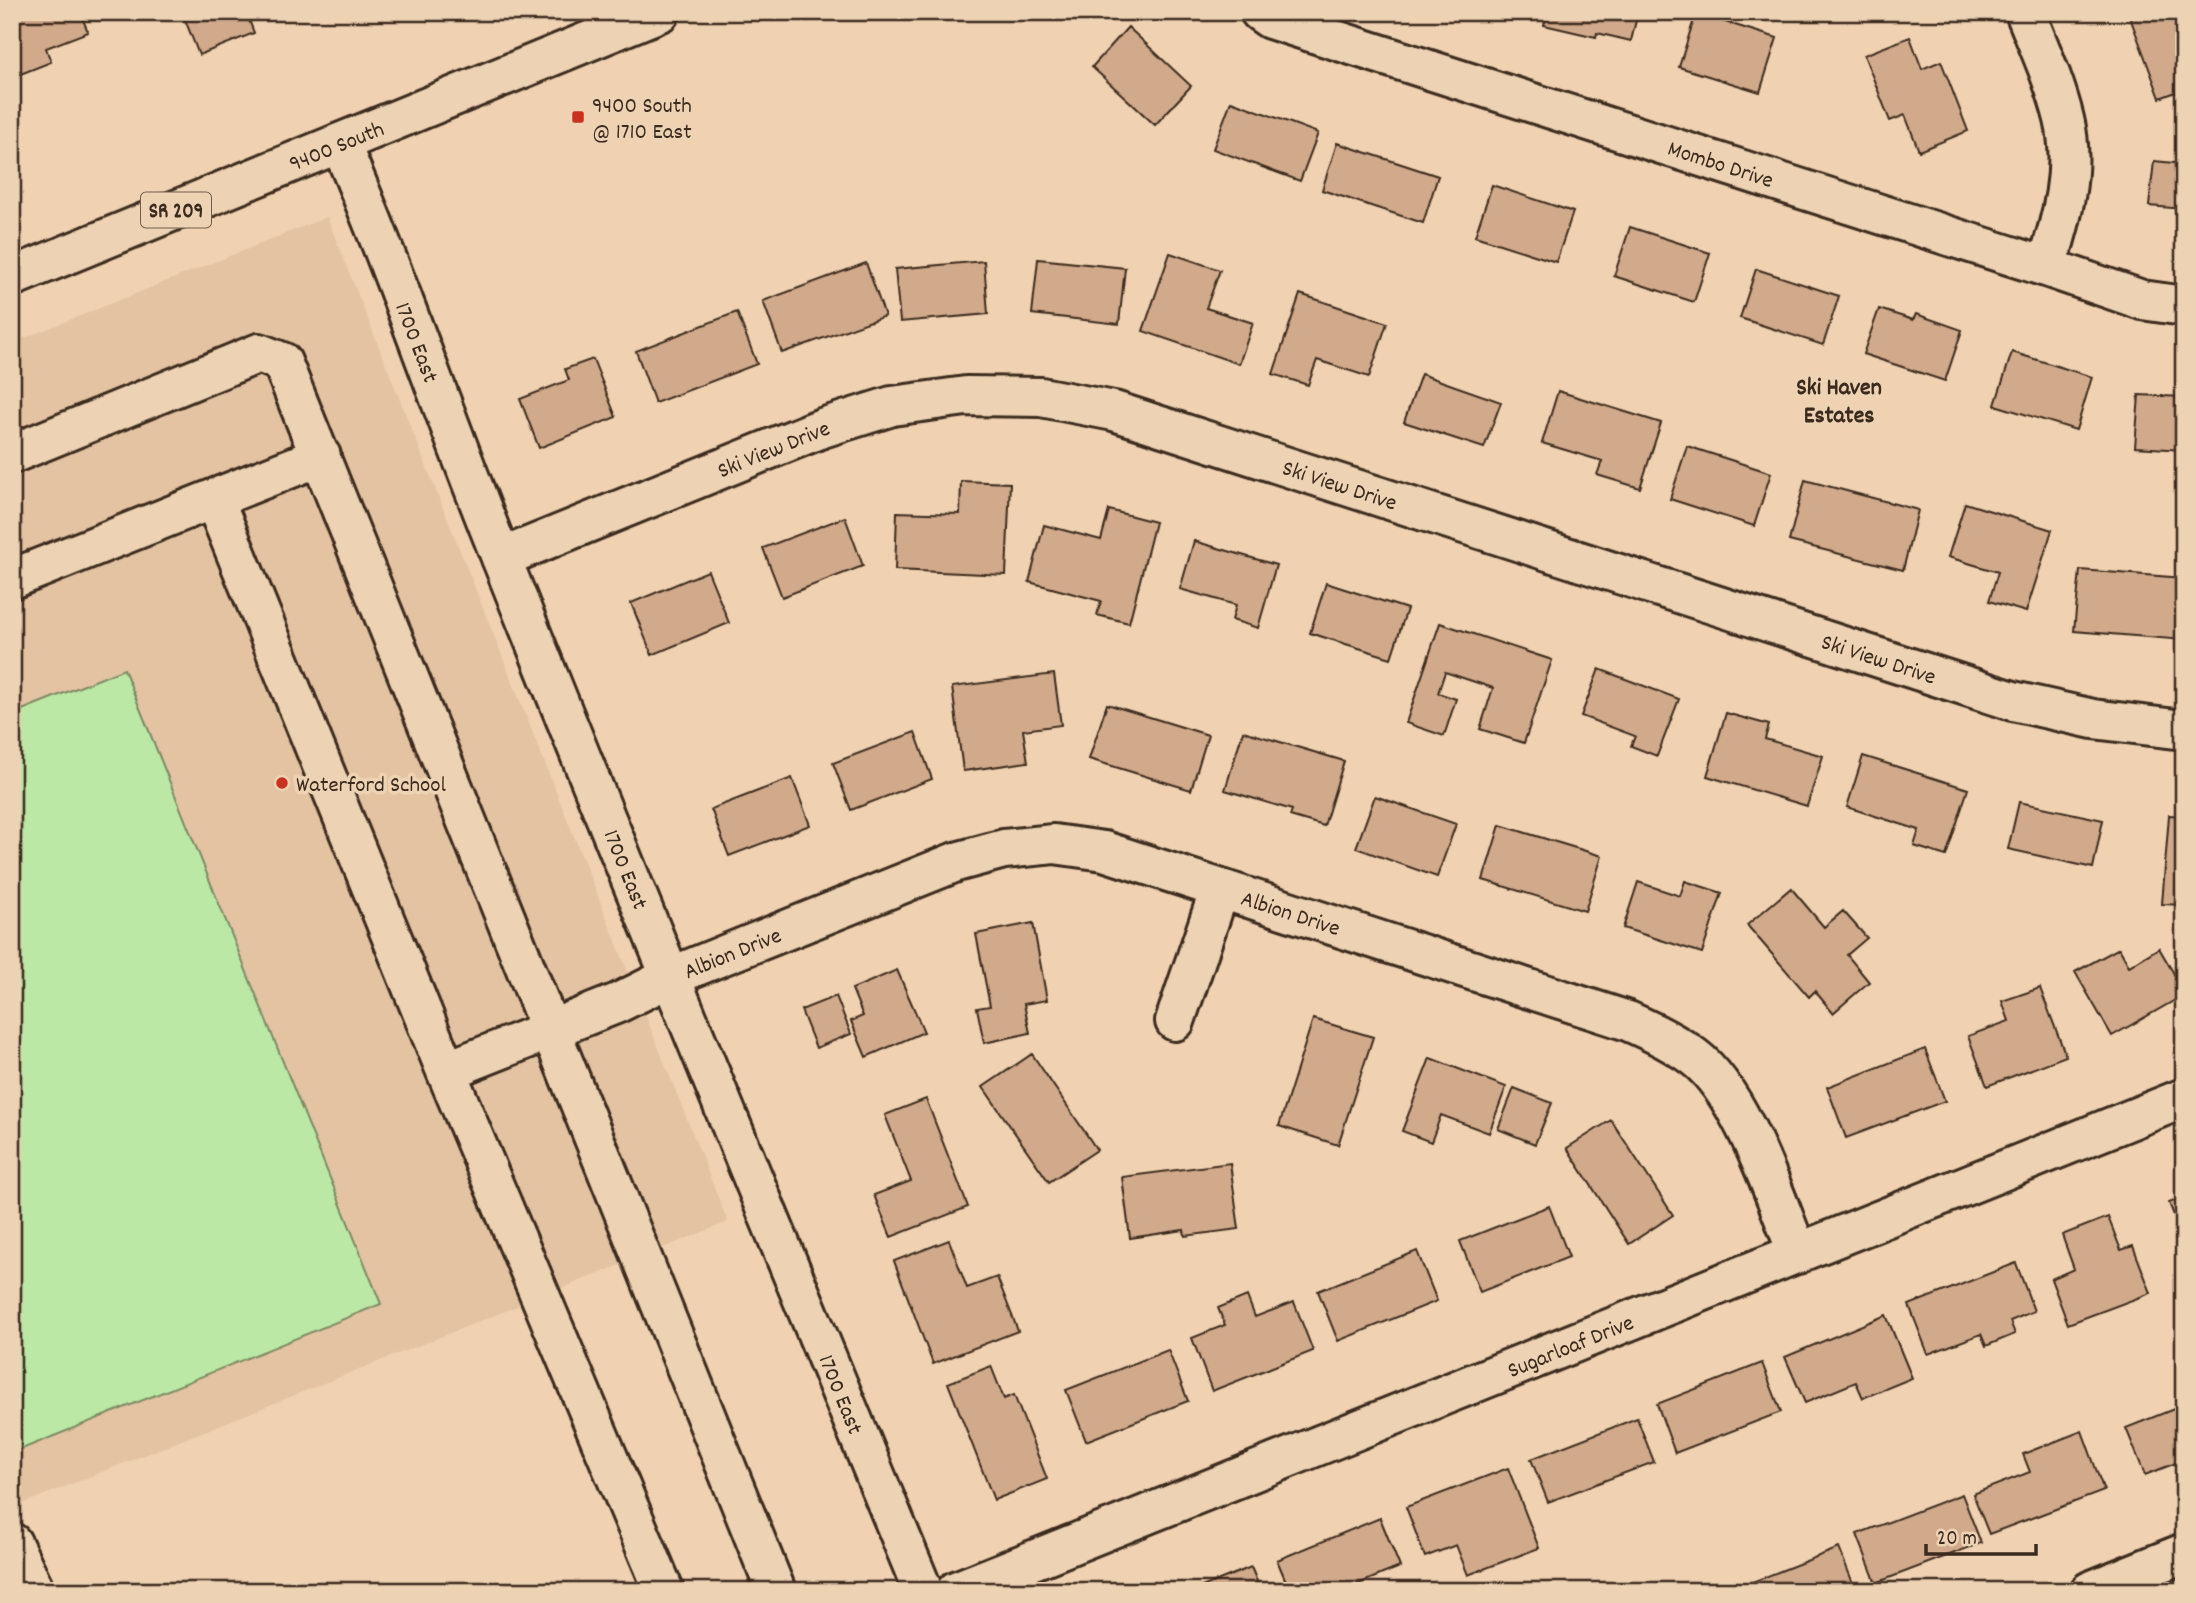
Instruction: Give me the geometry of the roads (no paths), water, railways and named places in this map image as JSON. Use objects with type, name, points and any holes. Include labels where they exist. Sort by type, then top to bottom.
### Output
[{"type":"street","name":"9400 South","points":[[12,277],[660,12]]},
{"type":"street","name":"Mombo Drive","points":[[1260,12],[1270,19],[2142,300],[2184,306]]},
{"type":"street","points":[[2025,12],[2051,77],[2064,120],[2068,160],[2060,224],[2046,267]]},
{"type":"street","name":"1700 East","points":[[340,143],[374,223],[501,558],[923,1591]]},
{"type":"street","points":[[12,454],[259,354],[282,362],[776,1591]]},
{"type":"street","name":"Ski View Drive","points":[[501,558],[822,428],[892,406],[965,396],[1041,397],[1114,411],[2013,701],[2093,719],[2184,730]]},
{"type":"street","points":[[12,579],[321,456]]},
{"type":"street","points":[[214,499],[446,1071],[664,1591]]},
{"type":"street","name":"Albion Drive","points":[[446,1071],[618,1003],[670,977],[956,862],[1004,849],[1054,844],[1104,851],[1628,1021],[1663,1037],[1696,1058],[1723,1086],[1747,1131],[1798,1254]]},
{"type":"street","points":[[1175,1021],[1220,889]]},
{"type":"street","name":"Sugarloaf Drive","points":[[956,1591],[2184,1098]]},
{"type":"street","points":[[12,1543],[35,1591]]},
{"type":"street","points":[[2090,1591],[2184,1553]]},
{"type":"place","name":"9400 South @ 1710 East","points":[[578,117]]},
{"type":"place","name":"Waterford School","points":[[282,783]]},
{"type":"district","name":"Ski Haven Estates","points":[[1839,400]]}]
